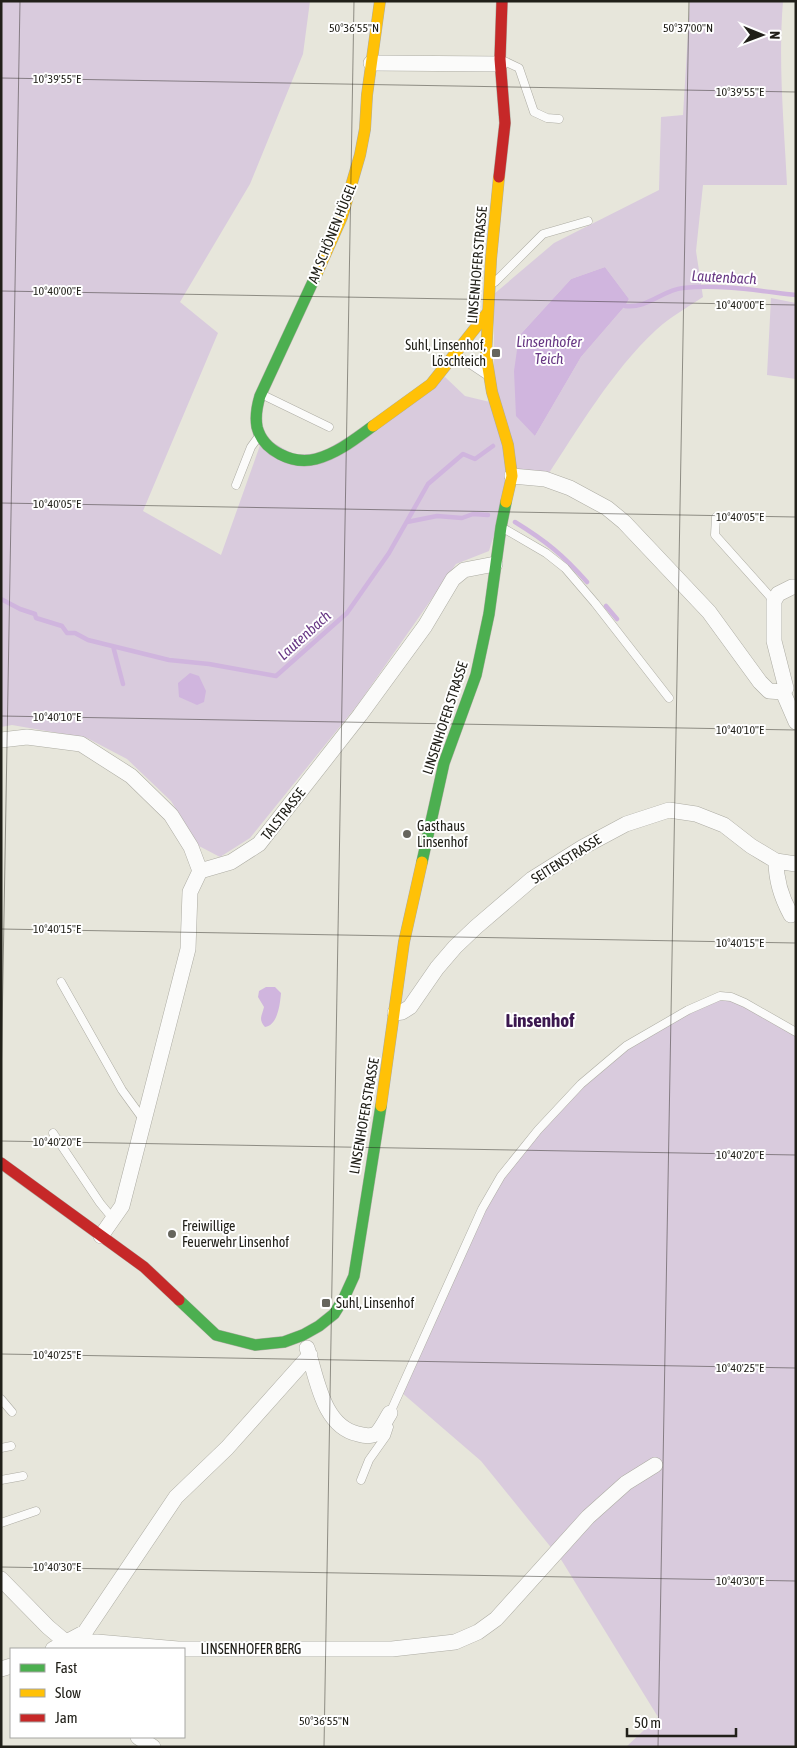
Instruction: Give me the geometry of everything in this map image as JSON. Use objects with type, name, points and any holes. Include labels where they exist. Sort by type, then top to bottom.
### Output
[{"type":"street","name":"AM SCHÖNEN HÜGEL","points":[[260,435],[256,420],[262,394],[324,258],[348,198],[360,156],[365,130],[366,98],[380,1]]},
{"type":"street","name":"LINSENHOFER STRASSE","points":[[1,1163],[144,1267],[216,1335],[254,1345],[284,1342],[303,1335],[319,1326],[334,1314],[354,1276],[390,1057],[404,942],[444,763],[476,675],[489,614],[501,527],[512,476],[508,445],[494,403],[486,348],[505,123],[500,62],[502,1]]},
{"type":"street","points":[[371,63],[500,62]]},
{"type":"street","points":[[260,435],[267,445],[294,460],[306,461],[336,452],[431,384],[488,312]]},
{"type":"street","points":[[512,476],[545,478],[570,488],[600,504],[618,517],[709,612],[760,682],[769,690],[783,692]]},
{"type":"street","name":"TALSTRASSE","points":[[200,871],[231,862],[259,844],[360,715],[425,626],[453,579],[464,570],[495,564]]},
{"type":"street","points":[[783,692],[786,688],[774,641],[774,601],[778,594],[796,587]]},
{"type":"street","points":[[783,692],[796,722]]},
{"type":"street","points":[[1,740],[27,736],[81,744],[131,776],[171,814],[191,847],[200,871],[190,892],[188,949],[122,1206],[102,1236]]},
{"type":"street","name":"SEITENSTRASSE","points":[[395,1012],[402,1012],[410,1007],[437,968],[455,947],[532,880],[583,847],[626,824],[669,810],[696,814],[724,825],[751,846],[776,861]]},
{"type":"street","points":[[791,915],[778,886],[776,861],[796,864]]},
{"type":"street","points":[[303,1335],[323,1403],[336,1421],[354,1434],[367,1436],[376,1433],[387,1417]]},
{"type":"street","points":[[1,1579],[48,1627],[63,1647],[85,1632],[176,1497],[227,1448],[310,1355]]},
{"type":"street","name":"LINSENHOFER BERG","points":[[185,1649],[392,1649],[455,1642],[478,1632],[496,1619],[588,1517],[626,1483],[655,1465]]},
{"type":"street","name":"LINSENHOFER BERG","points":[[63,1647],[97,1642],[166,1648]]},
{"type":"street","points":[[140,1738],[153,1747]]},
{"type":"lane","points":[[500,62],[519,68],[534,112],[547,118],[559,120]]},
{"type":"lane","points":[[490,287],[543,234],[588,221]]},
{"type":"lane","points":[[454,354],[489,376]]},
{"type":"lane","points":[[262,394],[329,427]]},
{"type":"lane","points":[[236,485],[251,447],[260,435]]},
{"type":"lane","points":[[716,517],[715,535],[774,601]]},
{"type":"lane","points":[[501,527],[523,538],[565,568],[596,603],[669,698]]},
{"type":"lane","points":[[61,982],[122,1090],[144,1121]]},
{"type":"lane","points":[[361,1480],[369,1460],[386,1436],[389,1427],[387,1417],[482,1209],[501,1176],[538,1130],[581,1084],[626,1046],[688,1010],[720,996],[731,997],[745,1003],[796,1032]]},
{"type":"lane","points":[[53,1133],[100,1203],[114,1220]]},
{"type":"lane","points":[[1,1399],[12,1412]]},
{"type":"lane","points":[[1,1448],[11,1446]]},
{"type":"lane","points":[[1,1480],[23,1476]]},
{"type":"lane","points":[[1,1522],[36,1511]]},
{"type":"shaded area","points":[[1,1],[310,1],[303,54],[250,184],[180,302],[218,333],[143,511],[221,555],[263,437],[295,455],[321,453],[445,377],[465,396],[494,403],[494,294],[554,243],[659,190],[661,117],[683,115],[690,1],[783,1],[781,70],[787,185],[703,185],[696,251],[703,297],[661,325],[624,364],[596,401],[545,479],[512,476],[489,551],[456,564],[359,703],[250,838],[220,857],[199,846],[171,801],[127,759],[87,738],[12,725],[1,727]],"holes":[[[605,267],[629,299],[581,357],[535,436],[519,336],[571,279]]]},
{"type":"shaded area","points":[[771,298],[796,303],[796,379],[767,375]]},
{"type":"shaded area","points":[[720,996],[731,997],[796,1032],[796,1747],[626,1747],[658,1717],[562,1561],[481,1461],[401,1392],[501,1176],[581,1084],[626,1046]]},
{"type":"water","name":"Linsenhofer Teich","points":[[605,267],[629,299],[581,357],[535,436],[516,416],[514,371],[519,336],[571,279]]},
{"type":"water","points":[[190,673],[199,676],[206,691],[204,702],[197,705],[179,697],[178,683]]},
{"type":"water","points":[[266,987],[275,987],[281,993],[276,1018],[265,1027],[261,1020],[264,1007],[258,997],[259,991]]},
{"type":"waterway","name":"Lautenbach","points":[[625,306],[641,305],[675,289],[697,287],[740,288],[796,295]]},
{"type":"waterway","name":"Lautenbach","points":[[1,599],[35,614],[36,618],[62,626],[67,633],[75,633],[88,640],[169,660],[209,664],[276,676],[347,613],[389,553],[428,484],[463,454],[475,459],[493,446]]},
{"type":"waterway","points":[[407,522],[437,516],[462,518],[473,514],[488,515]]},
{"type":"waterway","points":[[515,522],[554,549],[587,582]]},
{"type":"waterway","points":[[606,606],[617,619]]},
{"type":"waterway","points":[[113,646],[123,684]]},
{"type":"traffic: fast","points":[[317,273],[260,396],[256,419],[260,436],[272,449],[280,454],[289,458],[307,460],[316,459],[339,449],[373,426]]},
{"type":"traffic: fast","points":[[422,862],[444,763],[476,675],[489,614],[506,502]]},
{"type":"traffic: fast","points":[[179,1300],[216,1335],[255,1345],[284,1342],[303,1335],[319,1326],[334,1314],[354,1276],[381,1106]]},
{"type":"traffic: slow","points":[[317,273],[342,217],[360,155],[365,129],[367,95],[380,1]]},
{"type":"traffic: slow","points":[[499,177],[491,259],[486,355],[492,392],[508,445],[512,476],[506,502]]},
{"type":"traffic: slow","points":[[373,426],[431,384],[488,312]]},
{"type":"traffic: slow","points":[[381,1106],[404,942],[422,862]]},
{"type":"traffic: jam","points":[[499,177],[505,123],[500,59],[502,1]]},
{"type":"traffic: jam","points":[[1,1163],[144,1267],[179,1300]]},
{"type":"place","name":"Suhl, Linsenhof, Löschteich","points":[[496,353]]},
{"type":"place","name":"Gasthaus Linsenhof","points":[[407,834]]},
{"type":"place","name":"Freiwillige Feuerwehr Linsenhof","points":[[172,1234]]},
{"type":"place","name":"Suhl, Linsenhof","points":[[326,1303]]},
{"type":"district","name":"Linsenhof","points":[[540,1020]]}]
